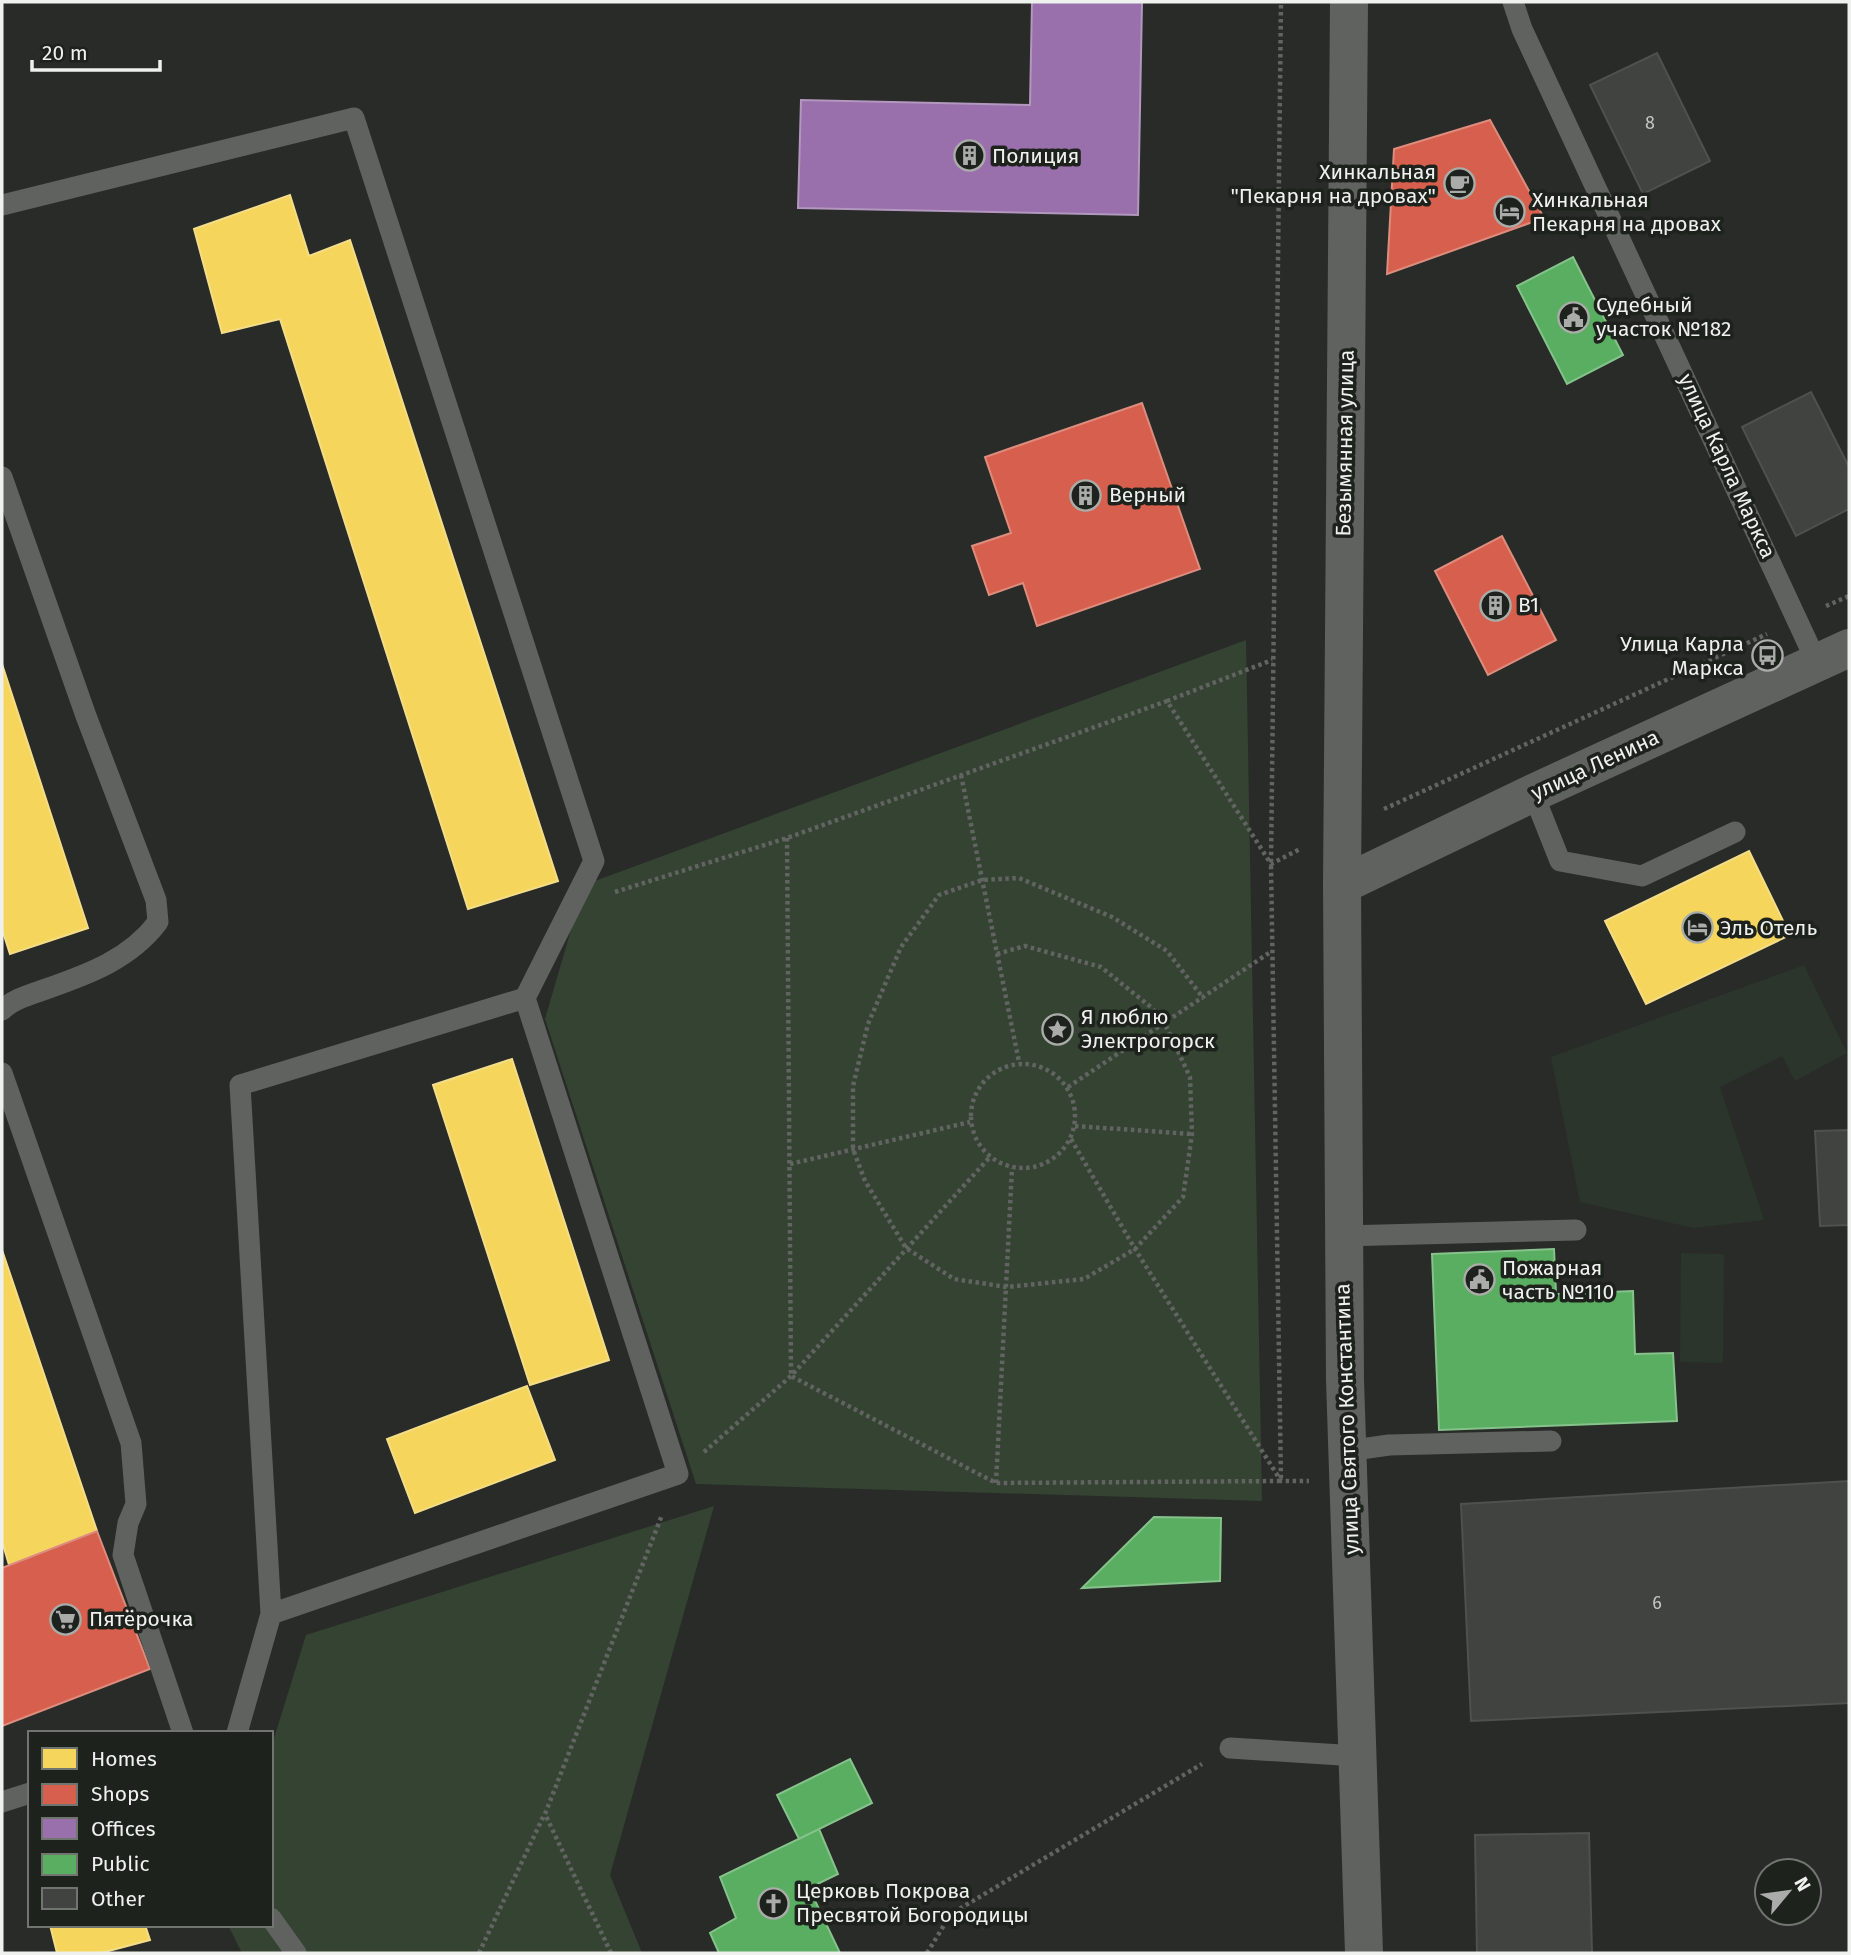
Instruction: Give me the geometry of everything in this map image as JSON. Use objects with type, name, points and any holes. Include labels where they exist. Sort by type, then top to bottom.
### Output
[{"type":"street","name":"Безымянная улица","points":[[1342,885],[1349,2]]},
{"type":"street","name":"улица Ленина","points":[[1342,885],[1533,793],[1833,655]]},
{"type":"street","name":"улица Святого Константина","points":[[1342,885],[1342,1236],[1364,1953]]},
{"type":"lane","name":"улица Карла Маркса","points":[[1513,2],[1522,29],[1798,619],[1833,655]]},
{"type":"lane","points":[[2,205],[354,118],[594,861],[525,998],[678,1474],[271,1614]]},
{"type":"lane","points":[[2,477],[82,704],[156,900],[158,922],[142,943],[97,972],[7,1004],[2,1010]]},
{"type":"lane","points":[[1533,793],[1560,861],[1642,876],[1735,832]]},
{"type":"lane","points":[[238,1731],[271,1614],[240,1085],[525,998]]},
{"type":"lane","points":[[2,1073],[131,1443],[136,1504],[128,1523],[123,1555],[182,1731]]},
{"type":"lane","points":[[1342,1236],[1576,1230]]},
{"type":"lane","points":[[1348,1465],[1389,1445],[1551,1441]]},
{"type":"lane","points":[[1230,1748],[1357,1756]]},
{"type":"lane","points":[[2,1802],[28,1794]]},
{"type":"lane","points":[[273,1921],[296,1953]]},
{"type":"path","points":[[1281,2],[1271,864],[1281,1481]]},
{"type":"path","points":[[1271,864],[1341,829],[1849,596]]},
{"type":"path","points":[[571,906],[787,838],[1167,701],[1272,660]]},
{"type":"path","points":[[1167,701],[1271,864]]},
{"type":"path","points":[[961,775],[1019,1062]]},
{"type":"path","points":[[787,838],[791,1376]]},
{"type":"path","points":[[997,954],[1025,946],[1101,967],[1152,1007],[1165,1024],[1190,1077],[1192,1134],[1183,1197],[1135,1248],[1084,1279],[1007,1287],[954,1279],[906,1248],[865,1181],[853,1149],[853,1086],[868,1024],[901,947],[939,895],[982,880],[1019,878],[1112,917],[1167,951],[1205,999]]},
{"type":"path","points":[[1068,1087],[1205,999],[1272,951]]},
{"type":"path","points":[[1019,1062],[1046,1068],[1068,1087],[1076,1106],[1075,1126],[1071,1139],[1056,1157],[1035,1167],[1012,1168],[989,1158],[976,1142],[970,1122],[974,1094],[992,1072],[1019,1062]]},
{"type":"path","points":[[790,1164],[970,1122]]},
{"type":"path","points":[[1075,1126],[1192,1134]]},
{"type":"path","points":[[1071,1139],[1135,1248],[1281,1481]]},
{"type":"path","points":[[479,1953],[545,1814],[678,1474],[791,1376],[989,1158]]},
{"type":"path","points":[[996,1483],[1012,1168]]},
{"type":"path","points":[[791,1376],[996,1483],[1281,1481],[1348,1465]]},
{"type":"path","points":[[927,1953],[951,1914],[1230,1748]]},
{"type":"path","points":[[545,1814],[611,1953]]},
{"type":"shaded area","points":[[1246,640],[1262,1501],[696,1484],[545,1019],[584,885]]},
{"type":"shaded area","points":[[1804,965],[1847,1053],[1795,1081],[1782,1056],[1720,1087],[1764,1220],[1693,1228],[1580,1202],[1551,1057]]},
{"type":"shaded area","points":[[1681,1253],[1724,1254],[1723,1363],[1680,1362]]},
{"type":"shaded area","points":[[714,1506],[610,1875],[642,1953],[242,1953],[229,1927],[273,1927],[273,1742],[306,1635]]},
{"type":"building: Homes","points":[[290,195],[309,256],[350,240],[558,881],[468,909],[280,319],[222,333],[194,229]]},
{"type":"building: Homes","points":[[2,664],[88,928],[10,954],[2,929]]},
{"type":"building: Homes","name":"Эль Отель","points":[[1749,851],[1790,935],[1646,1004],[1605,921]]},
{"type":"building: Homes","points":[[512,1059],[609,1360],[530,1385],[433,1085]]},
{"type":"building: Homes","points":[[2,1250],[97,1531],[9,1565],[2,1541]]},
{"type":"building: Homes","points":[[527,1386],[555,1460],[415,1513],[387,1439]]},
{"type":"building: Homes","points":[[50,1927],[146,1927],[150,1940],[101,1953],[57,1953]]},
{"type":"building: Shops","name":"Хинкальная \"Пекарня на дровах\"","points":[[1490,120],[1544,218],[1387,274],[1394,149]]},
{"type":"building: Shops","name":"Верный","points":[[1142,403],[1200,569],[1037,626],[1023,583],[989,595],[972,546],[1011,533],[985,457]]},
{"type":"building: Shops","name":"B1","points":[[1502,536],[1556,640],[1488,675],[1435,571]]},
{"type":"building: Shops","name":"Пятёрочка","points":[[97,1531],[150,1669],[2,1726],[2,1568]]},
{"type":"building: Offices","name":"Полиция","points":[[1032,2],[1142,2],[1138,215],[798,208],[801,100],[1030,105]]},
{"type":"building: Public","points":[[1573,257],[1623,355],[1567,384],[1517,286]]},
{"type":"building: Public","points":[[1554,1249],[1556,1294],[1633,1291],[1635,1354],[1673,1353],[1677,1421],[1439,1430],[1432,1254]]},
{"type":"building: Public","points":[[1154,1517],[1221,1518],[1220,1581],[1082,1588]]},
{"type":"building: Public","points":[[850,1759],[872,1803],[799,1839],[777,1795]]},
{"type":"building: Public","name":"Церковь Покрова Пресвятой Богородицы","points":[[819,1829],[838,1874],[809,1888],[840,1953],[719,1953],[710,1933],[736,1918],[720,1877]]},
{"type":"building: Other","points":[[1657,53],[1710,161],[1643,194],[1590,85]]},
{"type":"building: Other","points":[[1811,392],[1849,467],[1849,509],[1796,536],[1742,427]]},
{"type":"building: Other","points":[[1849,1130],[1849,1225],[1820,1226],[1815,1131]]},
{"type":"building: Other","points":[[1849,1481],[1849,1703],[1471,1721],[1461,1504]]},
{"type":"building: Other","points":[[1589,1833],[1592,1953],[1477,1953],[1475,1835]]},
{"type":"place","name":"Полиция","points":[[969,156]]},
{"type":"place","name":"Хинкальная \"Пекарня на дровах\"","points":[[1459,184]]},
{"type":"place","name":"Хинкальная Пекарня на дровах","points":[[1509,212]]},
{"type":"place","name":"Судебный участок №182","points":[[1573,317]]},
{"type":"place","name":"Верный","points":[[1086,495]]},
{"type":"place","name":"B1","points":[[1495,605]]},
{"type":"place","name":"Улица Карла Маркса","points":[[1767,656]]},
{"type":"place","name":"Эль Отель","points":[[1697,928]]},
{"type":"place","name":"Я люблю Электрогорск","points":[[1058,1029]]},
{"type":"place","name":"Пожарная часть №110","points":[[1479,1280]]},
{"type":"place","name":"Пятёрочка","points":[[66,1619]]},
{"type":"place","name":"Церковь Покрова Пресвятой Богородицы","points":[[773,1903]]}]
